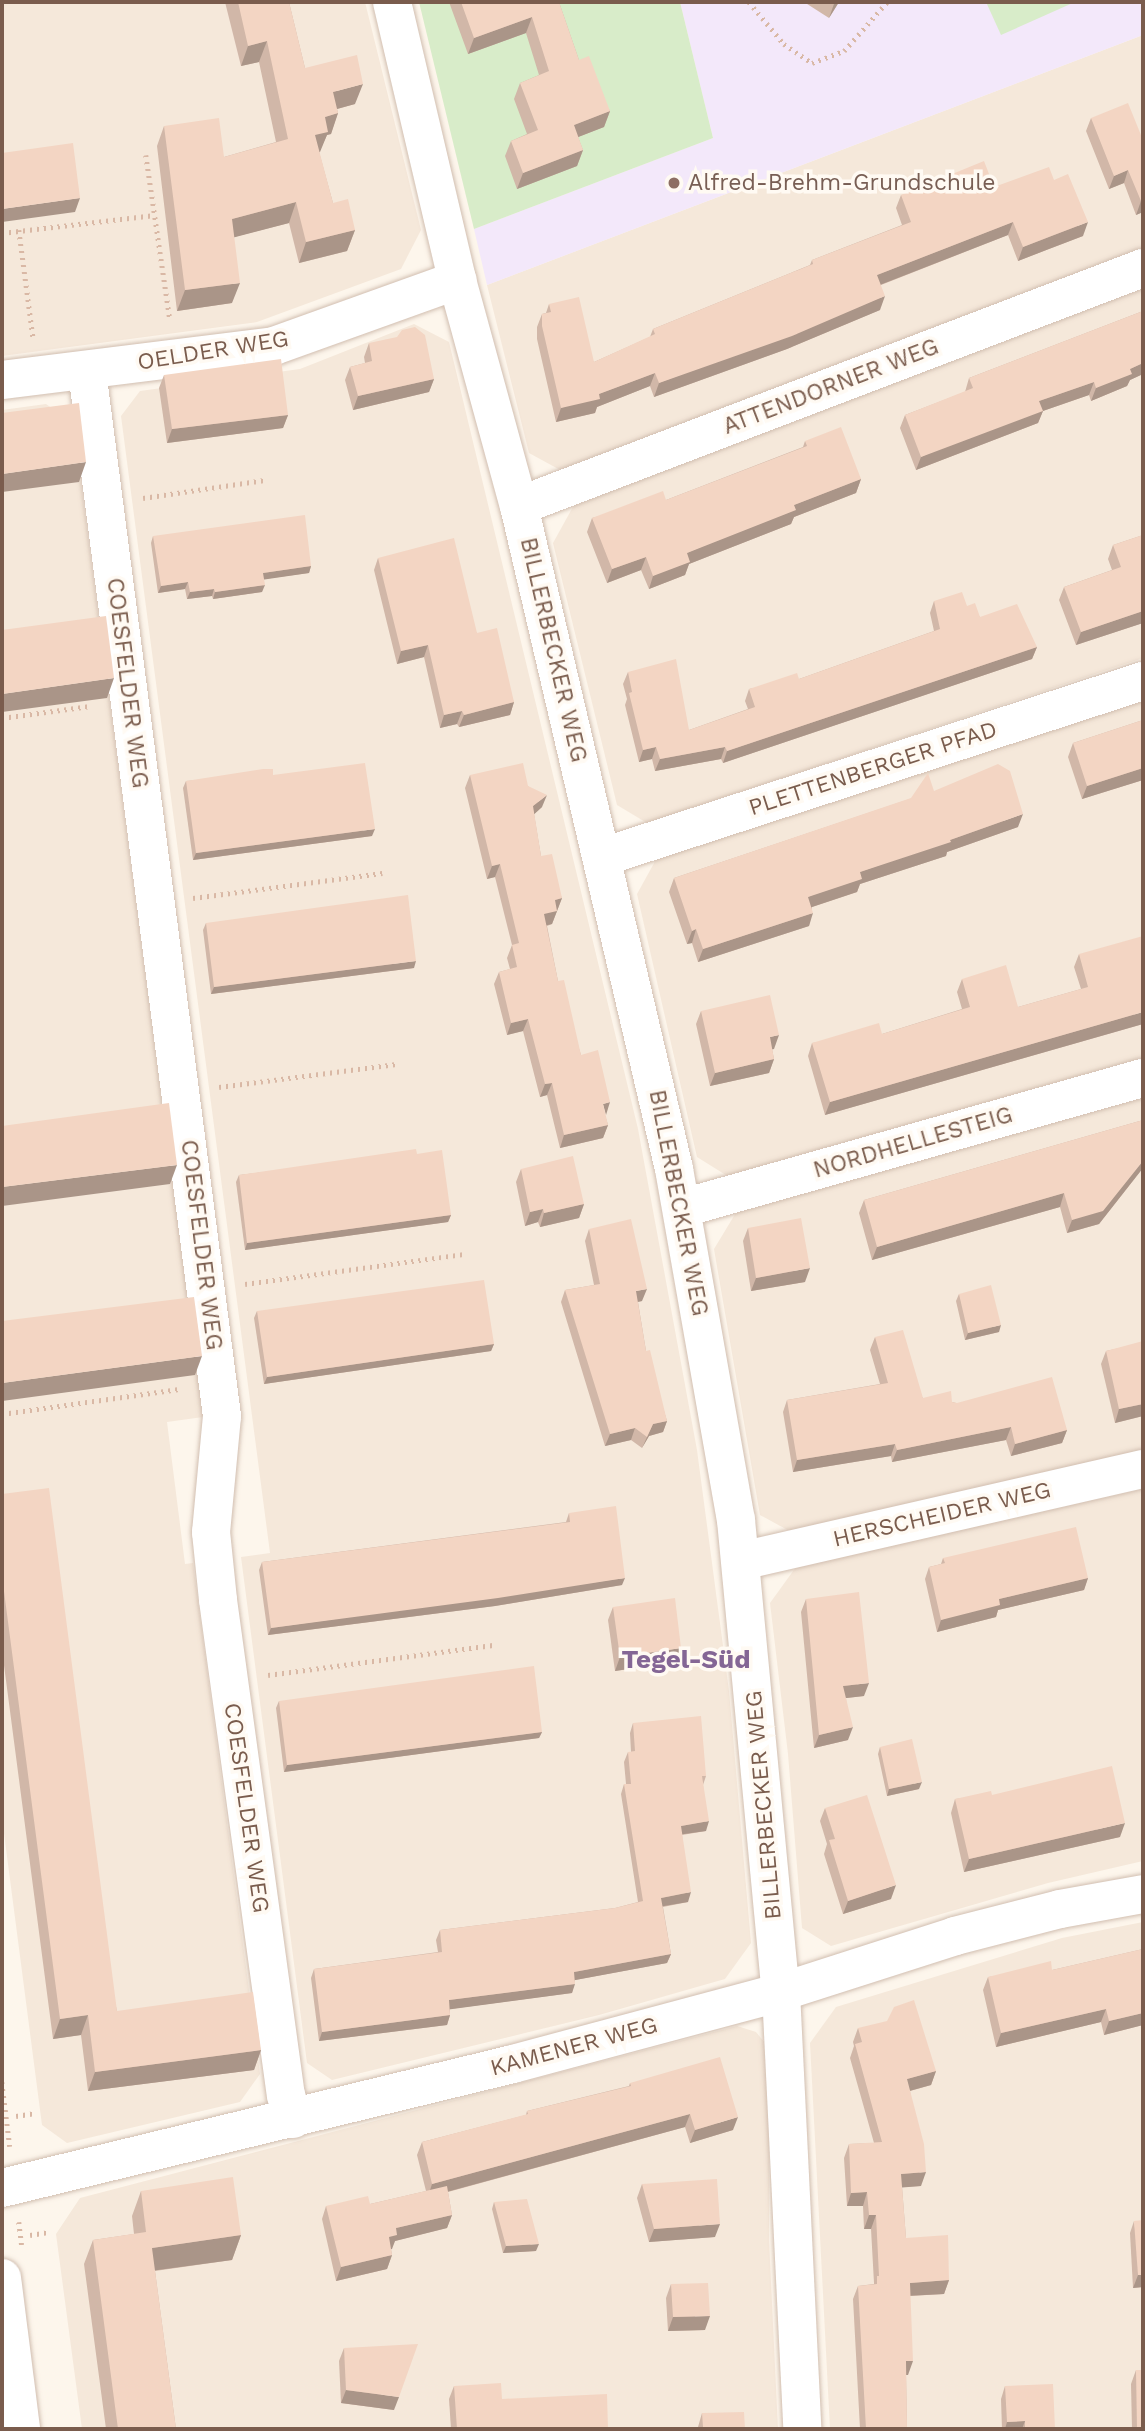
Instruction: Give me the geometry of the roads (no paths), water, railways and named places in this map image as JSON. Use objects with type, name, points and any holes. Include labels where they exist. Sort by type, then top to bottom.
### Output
[{"type":"street","name":"BILLERBECKER WEG","points":[[392,2],[457,280],[519,506],[603,857],[682,1208],[741,1560],[781,1992],[802,2429]]},
{"type":"street","name":"ATTENDORNER WEG","points":[[519,506],[1143,268]]},
{"type":"street","name":"OELDER WEG","points":[[2,380],[274,346],[457,280]]},
{"type":"street","name":"COESFELDER WEG","points":[[87,371],[222,1416],[211,1532],[218,1600],[286,2095],[293,2119]]},
{"type":"street","name":"PLETTENBERGER PFAD","points":[[603,857],[1143,681]]},
{"type":"street","name":"NORDHELLESTEIG","points":[[682,1208],[1143,1078]]},
{"type":"street","name":"HERSCHEIDER WEG","points":[[741,1560],[1143,1469]]},
{"type":"street","name":"KAMENER WEG","points":[[2,2188],[513,2064],[781,1992],[955,1936],[1060,1909],[1143,1894]]},
{"type":"street","points":[[2,2278],[22,2429]]},
{"type":"place","name":"Alfred-Brehm-Grundschule","points":[[674,183]]},
{"type":"district","name":"Tegel-Süd","points":[[686,1660]]}]
